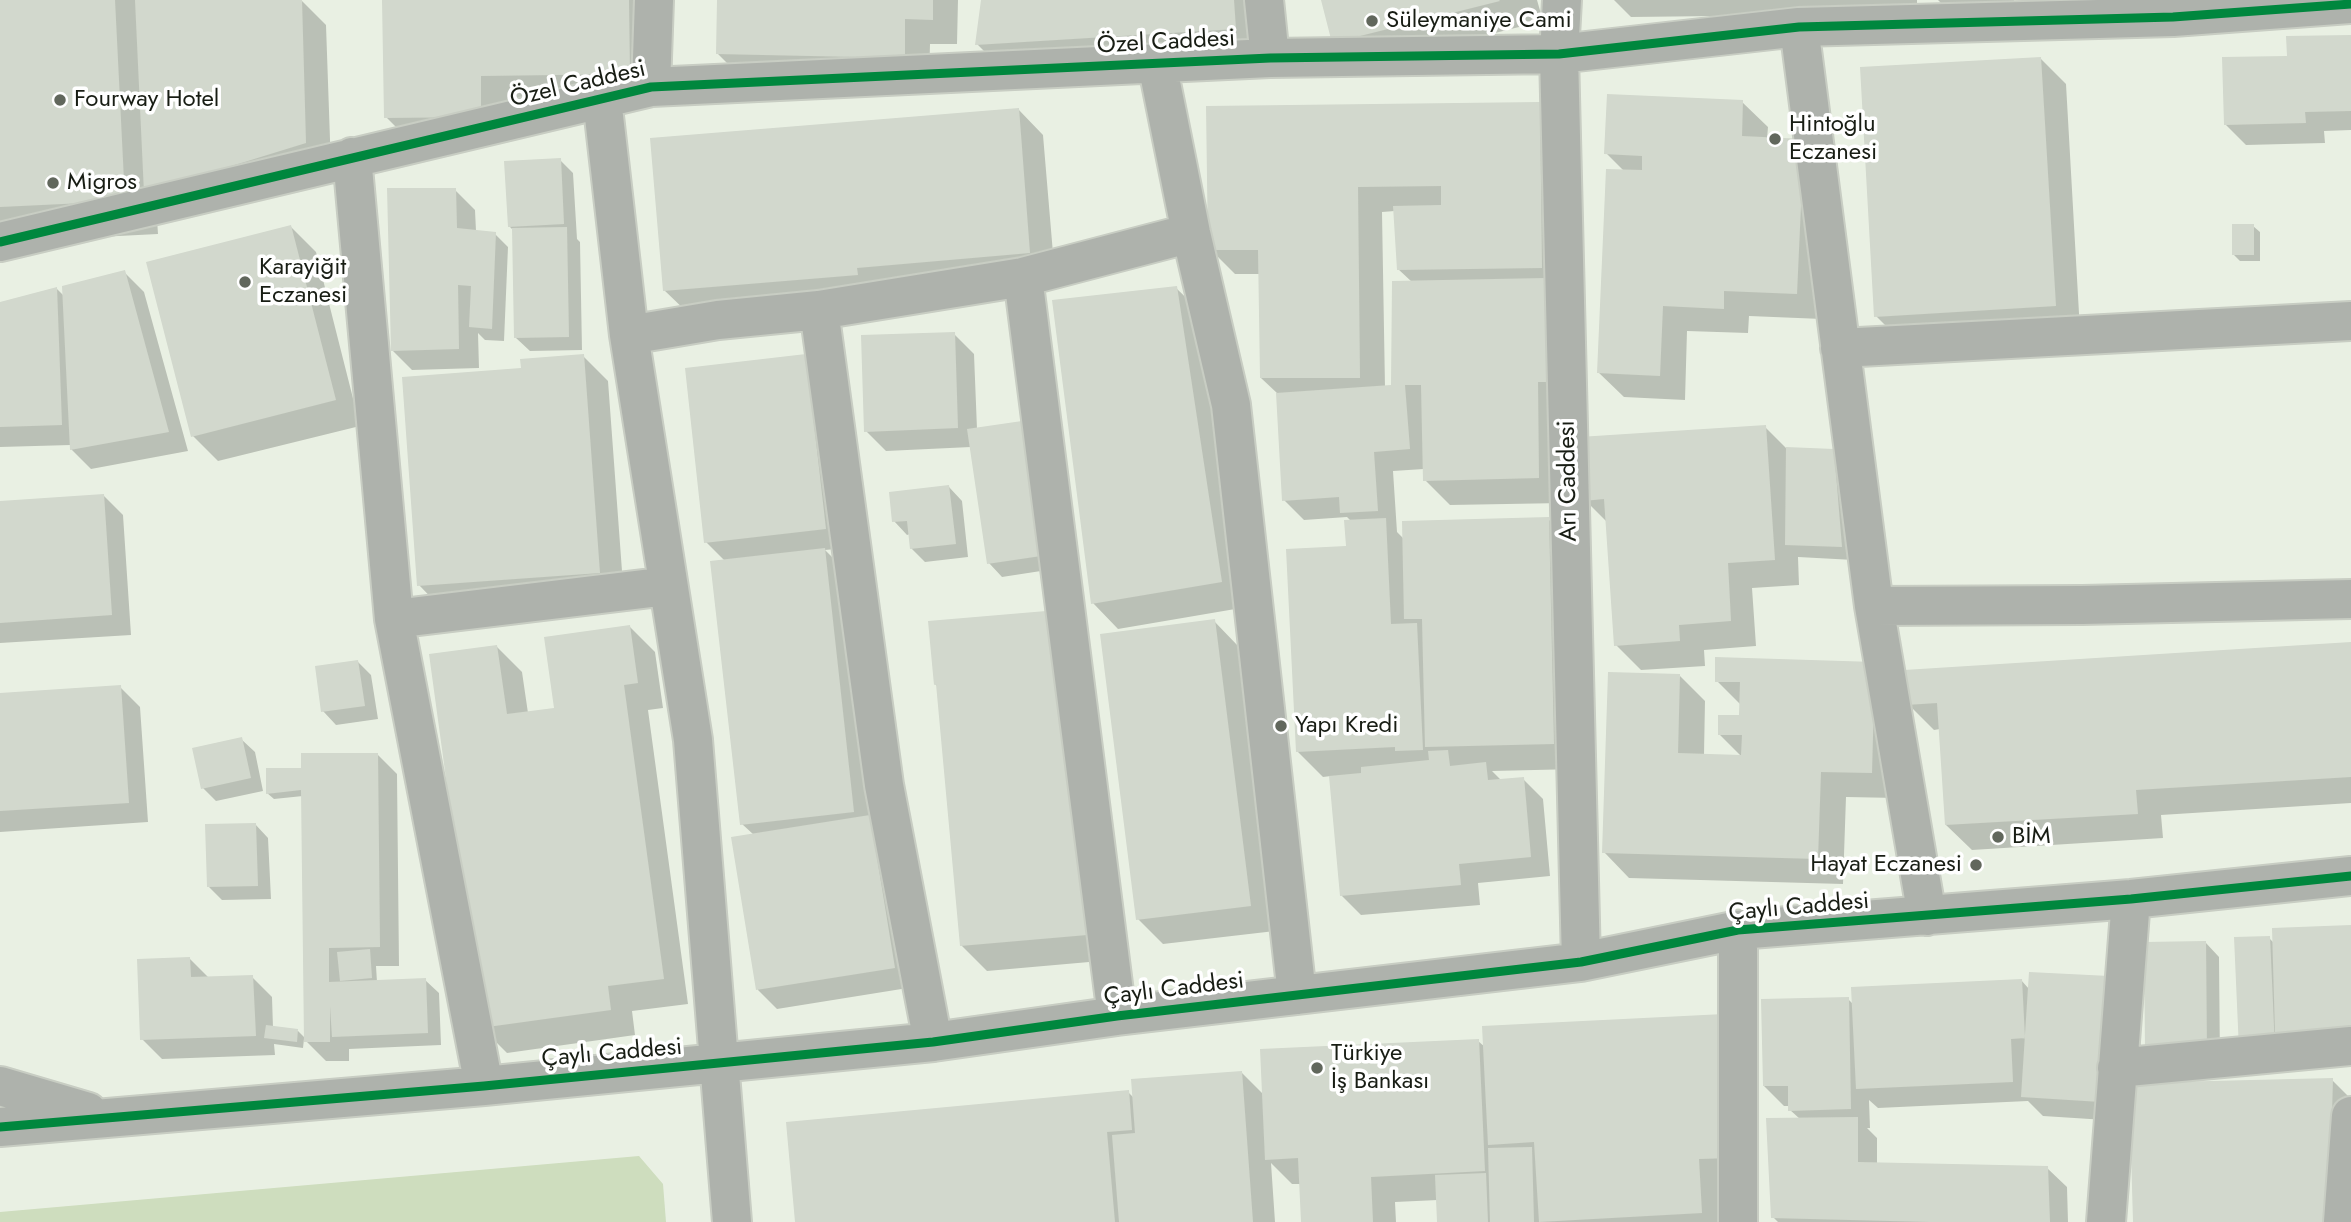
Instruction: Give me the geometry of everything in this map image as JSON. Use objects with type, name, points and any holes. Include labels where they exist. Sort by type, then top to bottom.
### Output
[{"type":"street","points":[[651,87],[654,0]]},
{"type":"street","points":[[1264,0],[1270,58]]},
{"type":"street","name":"Arı Caddesi","points":[[1562,0],[1559,54],[1581,962]]},
{"type":"street","name":"Özel Caddesi","points":[[0,242],[651,87],[1270,58],[1559,54],[1799,27],[2173,8],[2351,4]]},
{"type":"street","points":[[1799,27],[1874,606],[1927,916]]},
{"type":"street","points":[[1157,63],[1191,233],[1231,405],[1297,995]]},
{"type":"street","points":[[602,99],[629,335],[693,740],[732,1222]]},
{"type":"street","points":[[352,157],[394,619],[484,1086]]},
{"type":"street","points":[[629,335],[718,320],[819,310],[1023,277],[1191,233]]},
{"type":"street","points":[[1023,277],[1117,1016]]},
{"type":"street","points":[[819,310],[884,785],[933,1041]]},
{"type":"street","points":[[1840,348],[2351,321]]},
{"type":"street","points":[[394,619],[668,586]]},
{"type":"street","points":[[1874,606],[2351,599]]},
{"type":"street","name":"Çaylı Caddesi","points":[[0,1127],[720,1064],[933,1041],[1117,1016],[1581,962],[1738,930],[2131,899],[2351,876]]},
{"type":"street","points":[[2106,1222],[2131,899]]},
{"type":"street","points":[[1738,930],[1738,1222]]},
{"type":"street","points":[[2118,1068],[2351,1046]]},
{"type":"street","points":[[0,1086],[110,1118]]},
{"type":"street","points":[[2343,1222],[2351,1116]]},
{"type":"green space","points":[[639,1156],[663,1184],[666,1222],[0,1222],[0,1212]]},
{"type":"building","name":"Fourway Hotel","points":[[0,0],[115,0],[125,201],[0,207]]},
{"type":"building","points":[[135,0],[302,0],[306,143],[144,193]]},
{"type":"building","points":[[382,0],[629,0],[630,74],[481,76],[481,117],[384,118]]},
{"type":"building","points":[[717,0],[933,0],[933,20],[905,19],[905,58],[716,54]]},
{"type":"building","points":[[981,0],[1234,0],[1236,29],[975,45]]},
{"type":"building","name":"Süleymaniye Cami","points":[[1321,0],[1499,0],[1500,1],[1332,43]]},
{"type":"building","points":[[2351,35],[2351,111],[2305,112],[2306,123],[2224,125],[2222,57],[2287,56],[2286,36]]},
{"type":"building","points":[[2041,57],[2056,306],[1874,317],[1860,67]]},
{"type":"building","points":[[1607,94],[1743,100],[1742,136],[1804,139],[1797,294],[1724,291],[1724,309],[1663,306],[1660,376],[1597,373],[1606,169],[1642,170],[1642,156],[1604,154]]},
{"type":"building","points":[[1540,102],[1542,268],[1397,270],[1393,206],[1441,205],[1441,186],[1358,187],[1360,378],[1260,378],[1258,250],[1208,250],[1206,106]]},
{"type":"building","points":[[1019,108],[1030,253],[857,268],[858,275],[663,291],[650,138]]},
{"type":"building","points":[[561,158],[564,224],[508,227],[504,161]]},
{"type":"building","points":[[387,188],[456,188],[457,228],[496,232],[492,329],[469,327],[471,286],[458,285],[459,349],[391,351]]},
{"type":"building","points":[[2232,224],[2254,224],[2254,255],[2232,255]]},
{"type":"building","points":[[291,225],[336,400],[191,437],[146,262]]},
{"type":"building","points":[[567,227],[569,337],[514,338],[512,228]]},
{"type":"building","points":[[125,270],[169,432],[70,450],[62,286]]},
{"type":"building","points":[[1546,278],[1548,382],[1538,382],[1539,478],[1423,481],[1421,385],[1405,385],[1410,449],[1374,452],[1378,511],[1340,513],[1339,497],[1282,501],[1276,393],[1391,385],[1392,281]]},
{"type":"building","points":[[1177,286],[1222,582],[1091,604],[1052,300]]},
{"type":"building","points":[[57,287],[62,425],[0,427],[0,302]]},
{"type":"building","points":[[955,332],[958,428],[864,432],[861,335]]},
{"type":"building","points":[[584,354],[600,573],[417,586],[402,377],[521,368],[520,359]]},
{"type":"building","points":[[806,354],[826,529],[704,543],[685,368]]},
{"type":"building","points":[[1022,421],[1041,556],[987,564],[967,429]]},
{"type":"building","points":[[1766,425],[1775,560],[1728,563],[1731,621],[1679,625],[1680,641],[1614,646],[1604,499],[1583,501],[1579,437]]},
{"type":"building","points":[[1786,447],[1834,449],[1842,547],[1785,545]]},
{"type":"building","points":[[949,485],[956,544],[910,549],[907,521],[892,522],[889,492]]},
{"type":"building","points":[[104,494],[112,615],[0,623],[0,501]]},
{"type":"building","points":[[1549,517],[1554,744],[1425,747],[1422,619],[1404,619],[1402,521]]},
{"type":"building","points":[[1386,518],[1391,624],[1417,623],[1423,750],[1395,751],[1395,747],[1296,752],[1286,549],[1346,546],[1344,520]]},
{"type":"building","points":[[825,548],[854,812],[740,825],[710,561]]},
{"type":"building","points":[[1058,610],[1087,935],[960,946],[928,621]]},
{"type":"building","points":[[1215,619],[1251,906],[1136,920],[1100,634]]},
{"type":"building","points":[[630,625],[638,683],[624,685],[664,979],[608,986],[611,1010],[480,1028],[429,654],[497,645],[507,714],[554,708],[544,637]]},
{"type":"building","points":[[2351,642],[2351,777],[2136,790],[2138,814],[1945,825],[1937,703],[1906,705],[1904,670]]},
{"type":"building","points":[[1715,657],[1875,662],[1872,773],[1821,772],[1818,859],[1602,853],[1608,672],[1680,674],[1678,753],[1741,755],[1742,735],[1718,735],[1718,715],[1739,715],[1740,682],[1715,682]]},
{"type":"building","points":[[358,660],[365,706],[321,712],[315,666]]},
{"type":"building","points":[[121,685],[129,803],[0,811],[0,693]]},
{"type":"building","points":[[242,737],[251,778],[201,789],[192,748]]},
{"type":"building","points":[[1448,750],[1450,766],[1486,762],[1488,780],[1524,777],[1531,857],[1459,864],[1461,885],[1340,896],[1329,776],[1361,773],[1361,767],[1429,760],[1428,751]]},
{"type":"building","points":[[301,753],[378,753],[380,947],[329,948],[329,982],[426,978],[428,1033],[332,1037],[330,1006],[330,1042],[304,1042],[301,790],[266,794],[266,768],[301,768]]},
{"type":"building","points":[[870,815],[895,968],[756,990],[731,837]]},
{"type":"building","points":[[256,823],[258,886],[207,887],[205,824]]},
{"type":"building","points":[[2351,925],[2351,1030],[2275,1033],[2272,928]]},
{"type":"building","points":[[2270,936],[2275,1049],[2239,1050],[2234,937]]},
{"type":"building","points":[[2206,941],[2207,1052],[2145,1052],[2144,942]]},
{"type":"building","points":[[370,949],[372,978],[340,981],[337,952]]},
{"type":"building","points":[[190,957],[191,977],[253,975],[256,1036],[140,1040],[137,959]]},
{"type":"building","points":[[2029,972],[2109,976],[2101,1102],[2021,1097]]},
{"type":"building","points":[[2022,979],[2025,1038],[2011,1039],[2013,1082],[1856,1089],[1851,987]]},
{"type":"building","points":[[1849,997],[1851,1109],[1788,1111],[1788,1086],[1763,1086],[1761,999]]},
{"type":"building","points":[[1724,1014],[1732,1158],[1699,1159],[1702,1213],[1539,1222],[1534,1142],[1488,1145],[1482,1026]]},
{"type":"building","points":[[266,1025],[298,1029],[297,1042],[264,1038]]},
{"type":"building","points":[[1479,1039],[1485,1171],[1371,1177],[1373,1222],[1301,1222],[1298,1158],[1265,1160],[1260,1049]]},
{"type":"building","points":[[1242,1071],[1253,1222],[1119,1222],[1112,1135],[1135,1133],[1131,1079]]},
{"type":"building","points":[[2333,1078],[2329,1222],[2133,1222],[2129,1083]]},
{"type":"building","points":[[1129,1090],[1132,1130],[1107,1132],[1115,1222],[795,1222],[786,1122]]},
{"type":"building","points":[[1858,1117],[1858,1162],[2048,1166],[2050,1222],[1771,1218],[1766,1118]]},
{"type":"building","points":[[1532,1147],[1534,1222],[1490,1222],[1488,1148]]},
{"type":"building","points":[[1486,1173],[1488,1222],[1437,1222],[1435,1175]]},
{"type":"cycle path","points":[[0,242],[651,87],[1270,58],[1559,54],[1799,27],[2173,17],[2351,4]]},
{"type":"cycle path","points":[[0,1127],[484,1086],[933,1042],[1117,1016],[1581,962],[1738,930],[2131,899],[2351,876]]},
{"type":"place","name":"Süleymaniye Cami","points":[[1372,21]]},
{"type":"place","name":"Fourway Hotel","points":[[60,100]]},
{"type":"place","name":"Hintoğlu Eczanesi","points":[[1775,139]]},
{"type":"place","name":"Migros","points":[[53,183]]},
{"type":"place","name":"Karayiğit Eczanesi","points":[[245,282]]},
{"type":"place","name":"Yapı Kredi","points":[[1281,726]]},
{"type":"place","name":"BİM","points":[[1998,837]]},
{"type":"place","name":"Hayat Eczanesi","points":[[1976,865]]},
{"type":"place","name":"Türkiye İş Bankası","points":[[1317,1068]]}]
